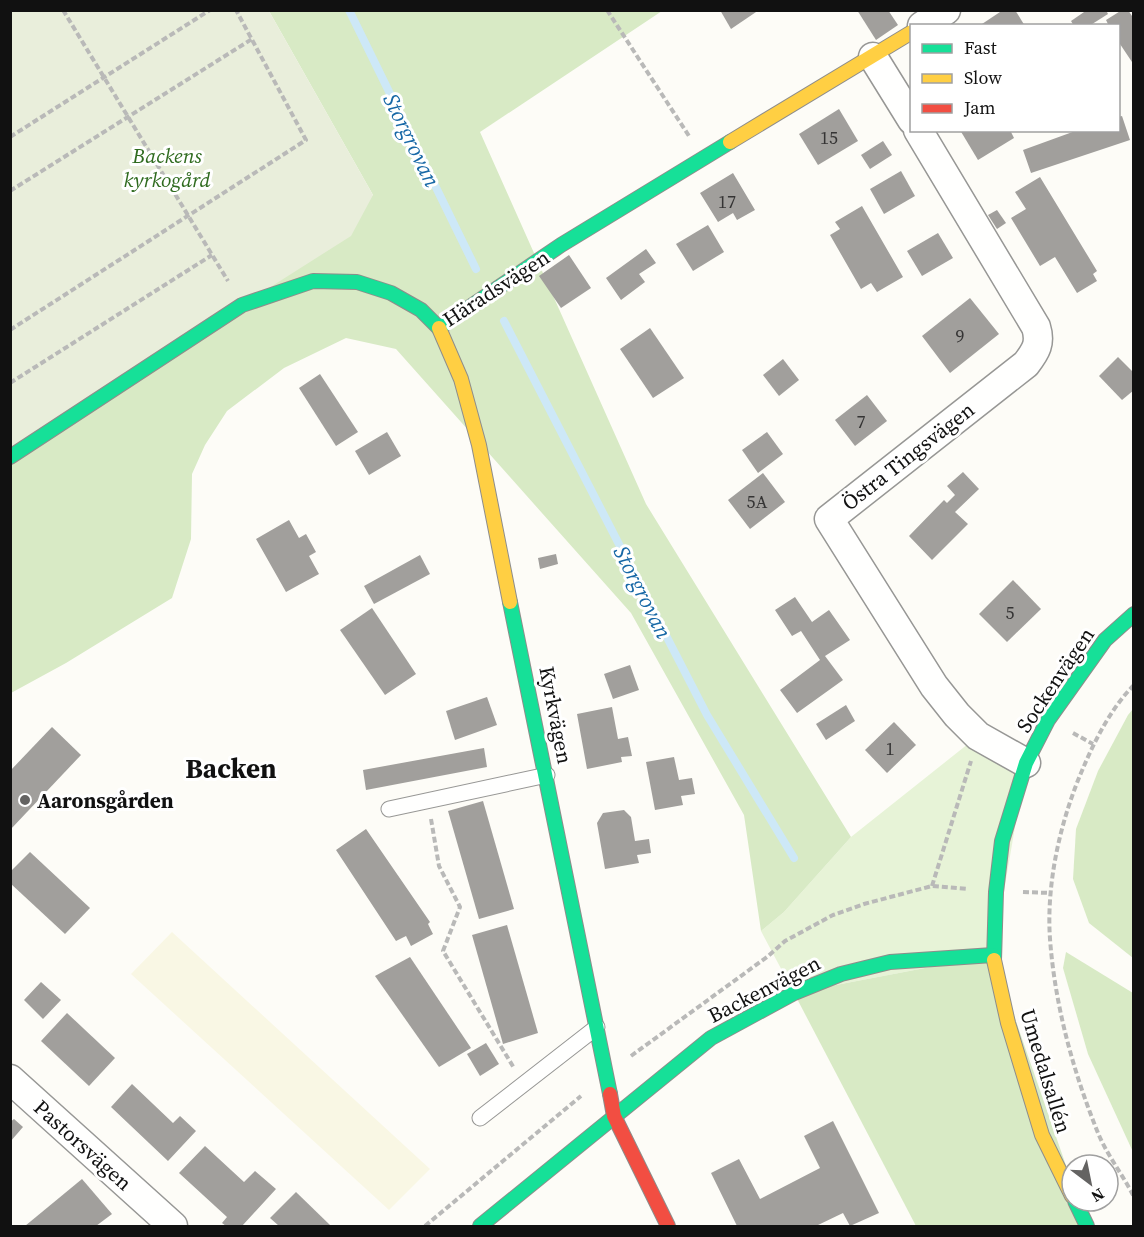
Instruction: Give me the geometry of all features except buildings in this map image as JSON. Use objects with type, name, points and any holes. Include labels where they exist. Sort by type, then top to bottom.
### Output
[{"type":"street","points":[[925,24],[946,10]]},
{"type":"street","name":"Häradsvägen","points":[[10,457],[242,304],[313,281],[357,282],[391,294],[421,310],[439,328],[561,245],[910,33]]},
{"type":"street","points":[[873,57],[910,117]]},
{"type":"street","name":"Östra Tingsvägen","points":[[919,132],[1036,327],[1040,339],[1035,353],[1026,364],[829,519],[934,686],[957,715],[978,736],[1026,763]]},
{"type":"street","name":"Kyrkvägen","points":[[439,328],[461,379],[479,445],[614,1116]]},
{"type":"street","name":"Sockenvägen","points":[[993,955],[996,892],[1002,842],[1026,763],[1048,720],[1105,640],[1134,614]]},
{"type":"street","name":"Backenvägen","points":[[480,1227],[711,1038],[794,993],[841,974],[890,962],[993,955]]},
{"type":"street","name":"Umedalsallén","points":[[993,955],[1008,1023],[1042,1135],[1060,1172]]},
{"type":"street","name":"Pastorsvägen","points":[[10,1079],[156,1222]]},
{"type":"street","points":[[614,1116],[668,1227]]},
{"type":"street","points":[[1081,1213],[1087,1227]]},
{"type":"lane","points":[[389,809],[547,775]]},
{"type":"lane","points":[[480,1118],[597,1027]]},
{"type":"path","points":[[63,10],[242,304]]},
{"type":"path","points":[[10,137],[210,10]]},
{"type":"path","points":[[10,330],[306,140],[236,10]]},
{"type":"path","points":[[607,10],[704,159]]},
{"type":"path","points":[[10,191],[252,39]]},
{"type":"path","points":[[10,383],[212,255]]},
{"type":"path","points":[[1134,685],[1115,709],[1093,744],[1075,787],[1064,821],[1055,863],[1051,892],[1050,938],[1062,1021],[1076,1074],[1099,1136],[1134,1197]]},
{"type":"path","points":[[932,886],[978,736]]},
{"type":"path","points":[[428,800],[439,866],[460,907],[443,951],[523,1084]]},
{"type":"shaded area","points":[[172,932],[430,1169],[389,1210],[131,974]]},
{"type":"green space","name":"Backens kyrkogård","points":[[11,11],[269,11],[373,195],[351,236],[11,457]]},
{"type":"green space","points":[[269,11],[662,11],[480,132],[646,504],[851,837],[784,912],[761,931],[744,815],[631,613],[396,349],[346,338],[284,368],[227,411],[205,445],[192,474],[191,539],[172,598],[66,663],[11,693],[11,457],[373,195]]},
{"type":"green space","points":[[1133,709],[1133,958],[1089,923],[1073,879],[1076,829],[1098,771]]},
{"type":"green space","points":[[978,736],[1026,763],[993,955],[794,993],[761,931],[784,912],[851,837]]},
{"type":"green space","points":[[1066,952],[1133,993],[1133,1152],[1088,1054],[1063,968]]},
{"type":"green space","points":[[993,955],[1062,1153],[1060,1213],[1082,1213],[1087,1226],[916,1226],[794,993]]},
{"type":"waterway","name":"Storgrovan","points":[[349,10],[476,269]]},
{"type":"waterway","name":"Storgrovan","points":[[504,321],[707,715],[794,858]]},
{"type":"traffic: fast","points":[[10,457],[242,305],[313,281],[357,282],[391,293],[421,310],[439,328],[561,245],[730,142]]},
{"type":"traffic: fast","points":[[510,602],[610,1094]]},
{"type":"traffic: fast","points":[[994,960],[996,892],[1002,841],[1026,763],[1048,720],[1105,640],[1134,614]]},
{"type":"traffic: fast","points":[[480,1226],[711,1038],[794,993],[841,974],[890,962],[993,955]]},
{"type":"traffic: fast","points":[[1081,1213],[1087,1226]]},
{"type":"traffic: slow","points":[[730,142],[910,33]]},
{"type":"traffic: slow","points":[[439,328],[461,379],[479,445],[510,602]]},
{"type":"traffic: slow","points":[[994,960],[1008,1023],[1042,1135],[1060,1172]]},
{"type":"traffic: jam","points":[[610,1094],[614,1116],[668,1226]]},
{"type":"place","name":"Aaronsgården","points":[[25,800]]},
{"type":"district","name":"Backen","points":[[231,768]]}]
